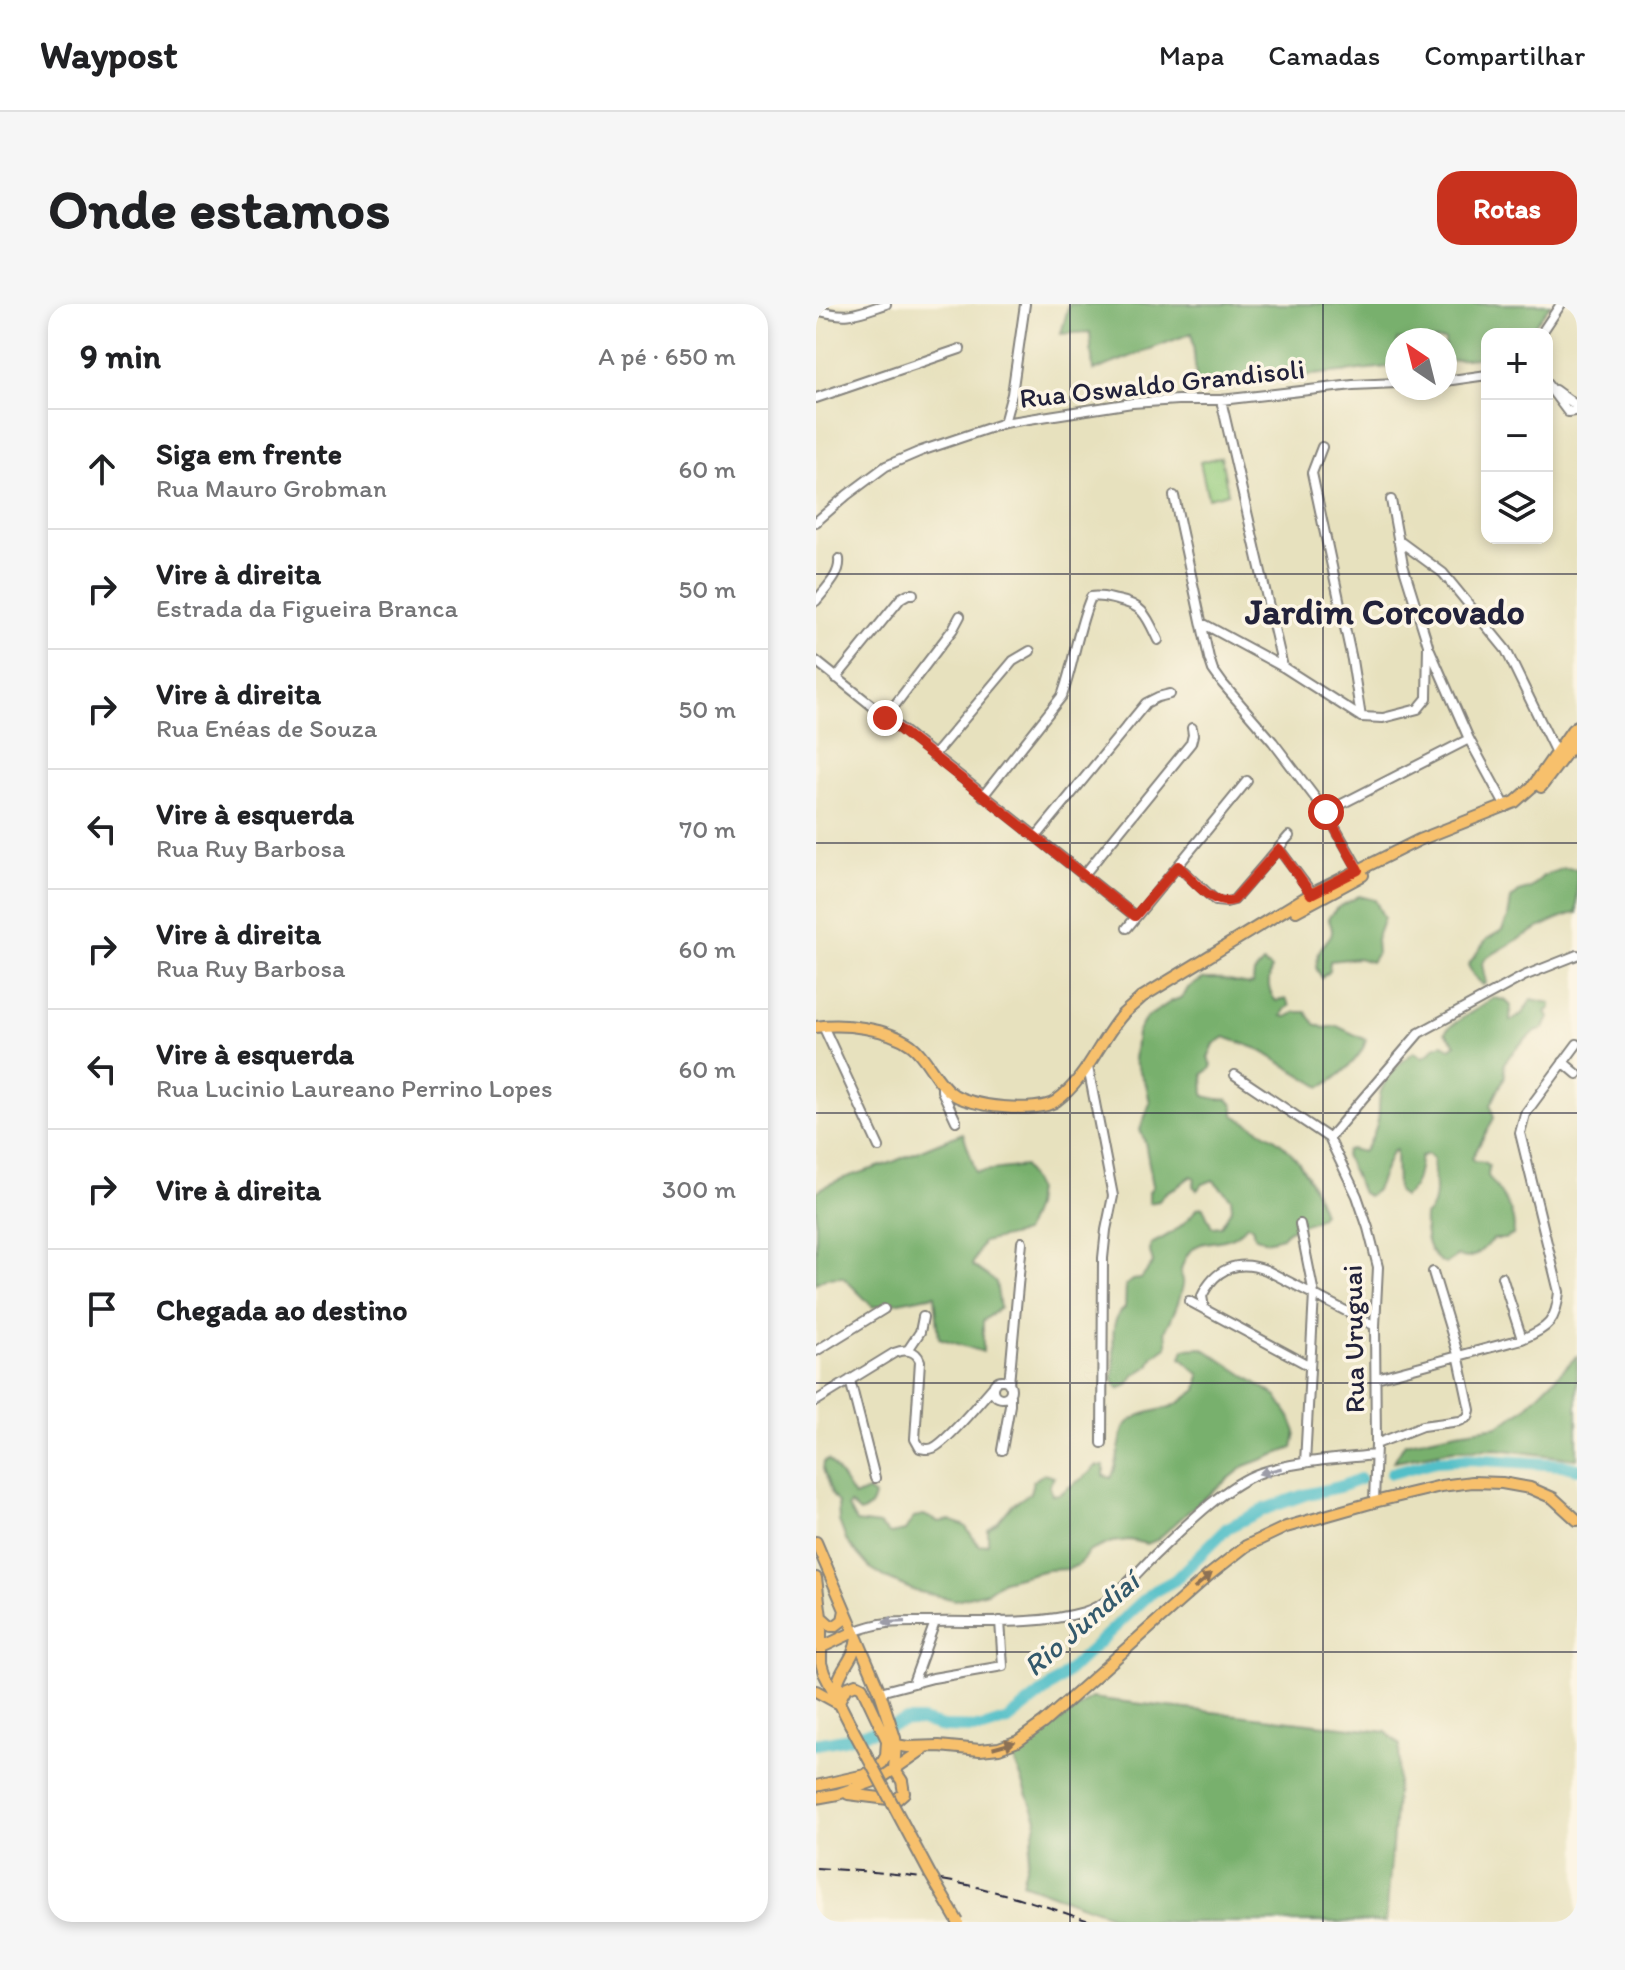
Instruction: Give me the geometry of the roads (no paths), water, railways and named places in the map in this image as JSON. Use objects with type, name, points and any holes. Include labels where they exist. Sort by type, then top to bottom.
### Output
[{"type":"main road","points":[[819,1026],[855,1026],[895,1037],[917,1052],[953,1095],[967,1101],[1028,1108],[1042,1108],[1055,1103],[1088,1067],[1123,1014],[1142,997],[1250,931],[1419,840],[1506,807],[1525,795],[1577,726]]},
{"type":"main road","points":[[1360,873],[1509,812],[1526,802],[1541,788],[1577,739]]},
{"type":"main road","points":[[891,1740],[927,1747],[980,1750],[999,1748],[1018,1741],[1043,1723],[1186,1595],[1246,1546],[1286,1527],[1374,1502],[1472,1482],[1530,1488],[1553,1498],[1577,1520]]},
{"type":"main road","points":[[816,1542],[880,1692],[881,1714]]},
{"type":"main road","points":[[816,1578],[821,1617],[819,1649],[824,1673],[958,1922]]},
{"type":"main road","points":[[821,1617],[835,1626],[843,1620],[845,1609]]},
{"type":"main road","points":[[819,1649],[855,1635]]},
{"type":"main road","points":[[838,1703],[836,1691],[839,1677],[853,1656],[855,1635]]},
{"type":"main road","points":[[838,1703],[846,1688],[856,1684],[862,1687],[881,1714],[891,1740],[894,1769],[904,1787],[904,1793],[896,1800],[838,1794]]},
{"type":"main road","points":[[816,1691],[838,1703]]},
{"type":"main road","points":[[816,1786],[872,1771],[882,1763],[891,1740]]},
{"type":"main road","points":[[816,1798],[867,1784],[927,1747]]},
{"type":"street","points":[[816,310],[836,316],[853,315],[886,304]]},
{"type":"street","points":[[1004,423],[1012,394],[1025,304]]},
{"type":"street","points":[[1545,328],[1561,304]]},
{"type":"street","points":[[816,398],[960,349]]},
{"type":"street","points":[[1457,379],[1481,376]]},
{"type":"street","name":"Rua Oswaldo Grandisoli","points":[[816,522],[886,466],[1004,423],[1132,403],[1221,400],[1385,384]]},
{"type":"street","points":[[1553,389],[1574,408]]},
{"type":"street","points":[[1221,400],[1283,667]]},
{"type":"street","points":[[1322,447],[1312,473],[1361,717]]},
{"type":"street","points":[[1174,496],[1213,670],[1326,812],[1360,873]]},
{"type":"street","points":[[1391,500],[1403,565],[1428,645],[1469,739],[1506,807]]},
{"type":"street","points":[[1398,540],[1443,573],[1506,650],[1556,753]]},
{"type":"street","points":[[816,601],[838,571],[839,559]]},
{"type":"street","points":[[836,678],[901,598],[913,594]]},
{"type":"street","points":[[983,796],[1062,696],[1091,597],[1131,602],[1142,610],[1158,640]]},
{"type":"street","points":[[885,718],[960,616]]},
{"type":"street","points":[[1202,623],[1283,667],[1361,717],[1383,718],[1418,709],[1424,704],[1427,698],[1428,645]]},
{"type":"street","points":[[1269,660],[1278,645]]},
{"type":"street","points":[[933,756],[1013,661],[1030,651]]},
{"type":"street","points":[[817,664],[1135,916]]},
{"type":"street","points":[[1036,837],[1146,703],[1170,694]]},
{"type":"street","points":[[1083,876],[1191,743],[1192,728]]},
{"type":"street","points":[[1326,812],[1469,739]]},
{"type":"street","points":[[1127,928],[1247,781]]},
{"type":"street","points":[[1178,866],[1216,901],[1234,900],[1289,836]]},
{"type":"street","points":[[1279,849],[1315,897]]},
{"type":"street","points":[[1235,1075],[1329,1138],[1419,1033],[1524,976],[1577,955]]},
{"type":"street","points":[[819,1026],[879,1147]]},
{"type":"street","points":[[1376,1378],[1522,1339],[1553,1320],[1559,1292],[1520,1133],[1525,1114],[1577,1044]]},
{"type":"street","points":[[1563,1062],[1577,1074]]},
{"type":"street","points":[[1088,1067],[1113,1196],[1103,1258],[1102,1443]]},
{"type":"street","points":[[942,1085],[956,1121]]},
{"type":"street","name":"Rua Uruguai","points":[[1329,1138],[1357,1196],[1378,1267],[1374,1502]]},
{"type":"street","points":[[1300,1224],[1314,1294],[1305,1463]]},
{"type":"street","points":[[1002,1450],[1022,1242]]},
{"type":"street","points":[[1204,1308],[1202,1296],[1216,1276],[1231,1267],[1256,1266],[1375,1326]]},
{"type":"street","points":[[1376,1444],[1422,1426],[1468,1417],[1470,1410],[1458,1354],[1433,1272]]},
{"type":"street","points":[[1502,1277],[1522,1339]]},
{"type":"street","points":[[1189,1301],[1310,1366]]},
{"type":"street","points":[[816,1351],[884,1309]]},
{"type":"street","points":[[908,1350],[920,1332],[923,1317]]},
{"type":"street","points":[[816,1401],[894,1353],[908,1350],[920,1361],[915,1439],[920,1448],[928,1450],[937,1446],[1000,1380],[1007,1381],[1010,1388],[1006,1397],[978,1404]]},
{"type":"street","points":[[850,1380],[875,1478]]},
{"type":"street","points":[[993,1387],[1008,1412]]},
{"type":"street","points":[[855,1635],[883,1622],[1037,1621],[1087,1611],[1118,1592],[1158,1551],[1212,1503],[1240,1483],[1259,1473],[1305,1463],[1375,1455]]},
{"type":"street","points":[[880,1692],[933,1678],[1003,1666],[1000,1621]]},
{"type":"street","points":[[913,1683],[935,1622]]},
{"type":"waterway","name":"Rio Jundiaí","points":[[1392,1473],[1436,1461],[1469,1459],[1562,1465],[1577,1469]]},
{"type":"waterway","name":"Rio Jundiaí","points":[[816,1744],[905,1721],[921,1721],[943,1727],[983,1728],[1008,1720],[1060,1679],[1151,1593],[1175,1580],[1227,1528],[1265,1509],[1360,1479]]},
{"type":"railway","points":[[816,1868],[949,1881],[1092,1922]]},
{"type":"district","name":"Jardim Corcovado","points":[[1385,611]]}]
